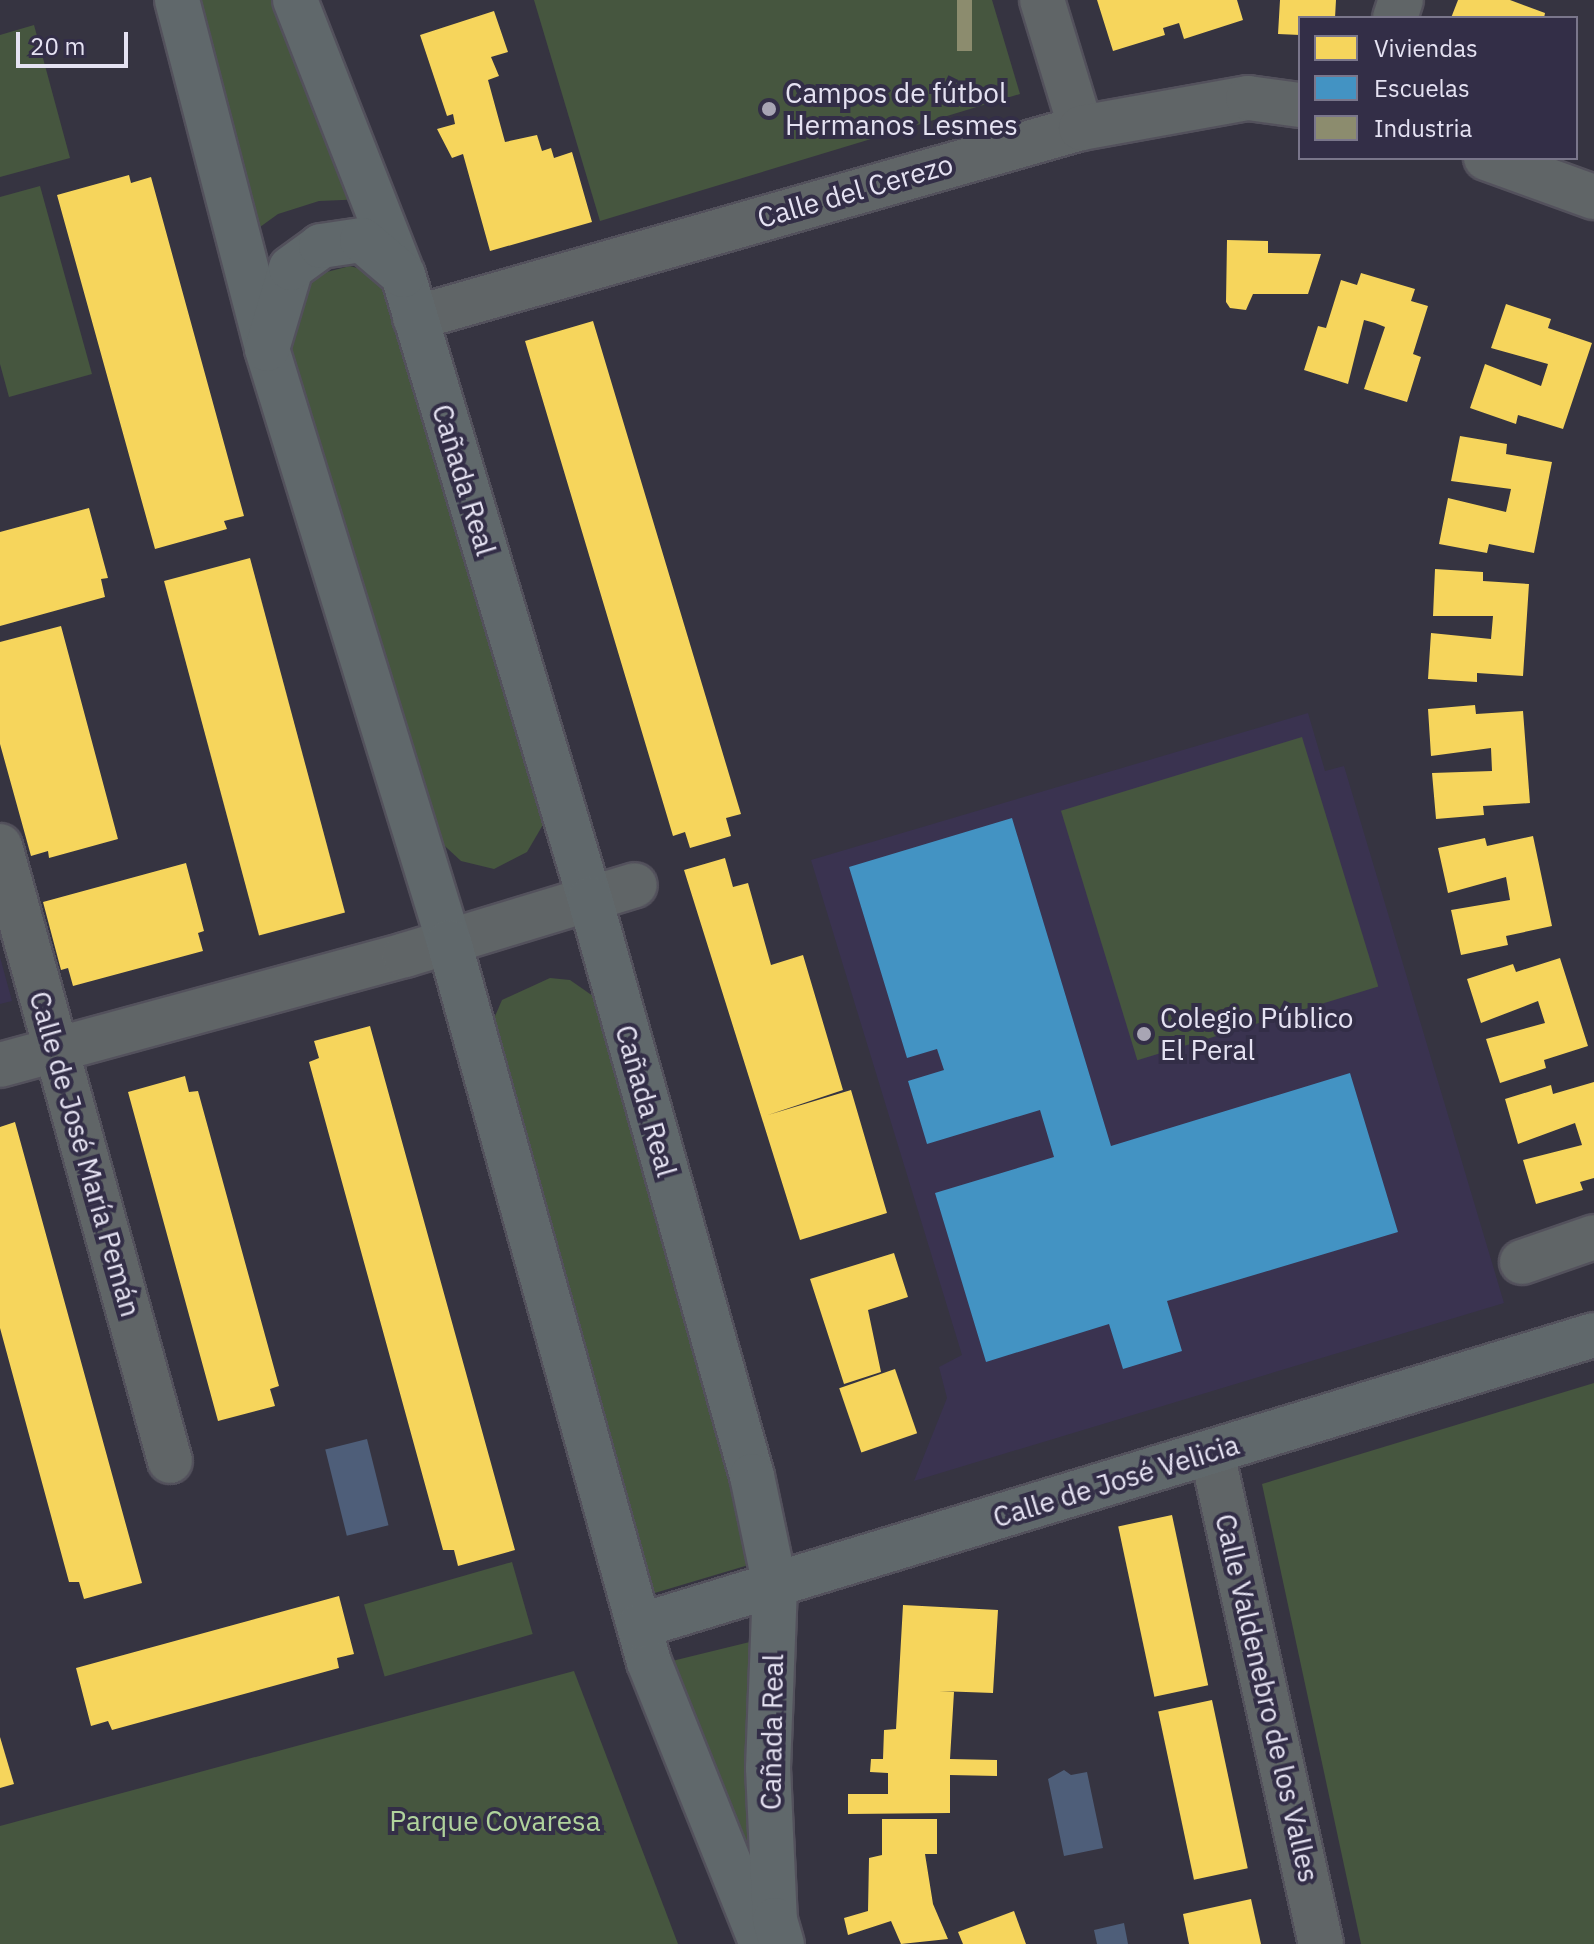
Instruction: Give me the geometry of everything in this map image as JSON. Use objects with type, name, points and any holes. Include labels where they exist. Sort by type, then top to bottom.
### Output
[{"type":"street","points":[[177,0],[267,349],[449,942],[639,1626],[762,1944]]},
{"type":"street","name":"Cañada Real","points":[[295,0],[403,275],[590,899],[752,1476],[775,1586],[768,1768],[775,1920],[782,1944]]},
{"type":"street","points":[[1042,0],[1081,128]]},
{"type":"street","name":"Calle del Cerezo","points":[[415,318],[1081,128],[1248,98],[1298,105]]},
{"type":"street","points":[[1492,160],[1594,197]]},
{"type":"street","points":[[267,349],[291,268],[321,246],[362,240],[403,275]]},
{"type":"street","name":"Calle de José María Pemán","points":[[0,846],[170,1461]]},
{"type":"street","points":[[0,1065],[405,955],[635,885]]},
{"type":"street","points":[[1522,1262],[1594,1237]]},
{"type":"street","name":"Calle de José Velicia","points":[[639,1626],[1594,1335]]},
{"type":"street","name":"Calle Valdenebro de los Valles","points":[[1212,1453],[1321,1944]]},
{"type":"shaded area","name":"Colegio Público El Peral","points":[[1308,713],[1325,771],[1344,766],[1504,1303],[914,1481],[947,1398],[939,1367],[962,1355],[811,860]]},
{"type":"shaded area","points":[[0,957],[12,1001],[0,1004]]},
{"type":"green space","points":[[201,0],[285,0],[366,199],[319,201],[278,214],[260,227]]},
{"type":"green space","name":"Campos de fútbol Hermanos Lesmes","points":[[534,0],[992,0],[1020,94],[600,221]]},
{"type":"green space","points":[[34,25],[70,158],[0,177],[0,35]]},
{"type":"green space","points":[[40,186],[92,374],[9,397],[0,364],[0,197]]},
{"type":"green space","points":[[350,266],[385,276],[551,811],[527,852],[494,869],[461,861],[434,836],[289,339],[302,291],[315,275]]},
{"type":"green space","points":[[1302,737],[1378,987],[1137,1060],[1061,811]]},
{"type":"green space","points":[[550,978],[570,980],[603,1003],[762,1561],[648,1595],[486,1037],[502,1000]]},
{"type":"green space","points":[[1594,1383],[1594,1944],[1361,1944],[1262,1484]]},
{"type":"green space","points":[[512,1562],[533,1634],[385,1677],[364,1604]]},
{"type":"green space","points":[[762,1639],[774,1937],[668,1662]]},
{"type":"green space","name":"Parque Covaresa","points":[[574,1671],[678,1944],[0,1944],[0,1826]]},
{"type":"water","points":[[367,1439],[389,1525],[347,1536],[325,1449]]},
{"type":"water","points":[[1064,1770],[1071,1775],[1087,1772],[1103,1848],[1064,1856],[1048,1779]]},
{"type":"water","points":[[1124,1923],[1128,1944],[1097,1944],[1094,1930]]},
{"type":"building: Viviendas","points":[[1097,0],[1237,0],[1243,20],[1184,39],[1179,23],[1163,28],[1165,35],[1113,51]]},
{"type":"building: Viviendas","points":[[1280,0],[1336,0],[1335,16],[1298,16],[1298,35],[1278,34]]},
{"type":"building: Viviendas","points":[[1458,0],[1510,0],[1545,13],[1544,16],[1452,16]]},
{"type":"building: Viviendas","points":[[494,11],[508,52],[491,57],[499,76],[488,80],[505,142],[537,135],[542,151],[551,148],[554,158],[572,152],[592,222],[490,251],[463,154],[452,158],[437,129],[455,124],[453,114],[447,116],[420,35]]},
{"type":"building: Viviendas","points":[[129,175],[131,183],[151,177],[244,516],[224,521],[227,529],[155,549],[57,195]]},
{"type":"building: Viviendas","points":[[1227,240],[1268,241],[1268,253],[1321,254],[1308,294],[1253,294],[1246,310],[1230,308],[1226,302]]},
{"type":"building: Viviendas","points":[[1361,273],[1415,289],[1411,301],[1428,306],[1413,354],[1421,357],[1407,402],[1364,389],[1385,327],[1375,323],[1364,320],[1348,384],[1304,370],[1318,326],[1326,328],[1341,280],[1357,285]]},
{"type":"building: Viviendas","points":[[1506,304],[1551,319],[1548,328],[1592,343],[1563,429],[1518,415],[1516,424],[1470,408],[1485,364],[1541,386],[1548,364],[1491,348]]},
{"type":"building: Viviendas","points":[[593,321],[741,814],[726,818],[731,836],[690,848],[685,832],[673,836],[525,341]]},
{"type":"building: Viviendas","points":[[1460,436],[1507,444],[1506,454],[1552,462],[1534,553],[1489,544],[1487,553],[1439,544],[1448,498],[1506,512],[1511,489],[1451,481]]},
{"type":"building: Viviendas","points":[[89,508],[108,578],[101,579],[105,597],[0,626],[0,532]]},
{"type":"building: Viviendas","points":[[250,558],[345,912],[259,936],[164,581]]},
{"type":"building: Viviendas","points":[[1435,569],[1483,572],[1483,581],[1529,584],[1523,676],[1477,673],[1477,682],[1428,679],[1431,633],[1491,639],[1493,616],[1433,616]]},
{"type":"building: Viviendas","points":[[61,626],[118,839],[49,858],[48,851],[31,856],[0,744],[0,642]]},
{"type":"building: Viviendas","points":[[1475,705],[1476,714],[1523,711],[1530,803],[1483,806],[1484,815],[1436,819],[1432,773],[1492,771],[1491,748],[1431,756],[1428,709]]},
{"type":"building: Viviendas","points":[[1533,836],[1552,926],[1506,936],[1508,945],[1461,955],[1451,910],[1510,900],[1506,877],[1448,893],[1438,848],[1485,838],[1487,846]]},
{"type":"building: Viviendas","points":[[725,858],[733,887],[748,883],[771,965],[803,955],[843,1090],[768,1115],[851,1090],[887,1213],[800,1240],[684,870]]},
{"type":"building: Viviendas","points":[[186,863],[204,931],[198,933],[203,951],[73,986],[68,968],[61,970],[43,902]]},
{"type":"building: Viviendas","points":[[1560,958],[1588,1046],[1544,1060],[1546,1068],[1500,1083],[1486,1039],[1545,1023],[1538,1001],[1481,1023],[1467,979],[1513,964],[1516,972]]},
{"type":"building: Viviendas","points":[[370,1026],[515,1550],[458,1566],[454,1550],[443,1550],[309,1062],[319,1058],[314,1041]]},
{"type":"building: Viviendas","points":[[185,1076],[189,1092],[198,1091],[279,1386],[270,1389],[275,1406],[218,1421],[128,1092]]},
{"type":"building: Viviendas","points":[[1594,1082],[1594,1178],[1580,1182],[1583,1190],[1536,1204],[1523,1160],[1582,1145],[1575,1123],[1518,1144],[1505,1099],[1551,1085],[1553,1094]]},
{"type":"building: Viviendas","points":[[15,1122],[142,1583],[84,1599],[79,1582],[69,1582],[0,1328],[0,1127]]},
{"type":"building: Viviendas","points":[[894,1253],[908,1297],[868,1310],[881,1372],[844,1384],[810,1279]]},
{"type":"building: Viviendas","points":[[895,1369],[917,1433],[861,1453],[839,1388]]},
{"type":"building: Viviendas","points":[[1172,1515],[1208,1685],[1154,1697],[1118,1526]]},
{"type":"building: Viviendas","points":[[339,1596],[354,1654],[337,1658],[339,1668],[112,1730],[108,1721],[91,1726],[76,1668]]},
{"type":"building: Viviendas","points":[[903,1605],[998,1610],[993,1693],[939,1691],[954,1692],[950,1759],[997,1760],[997,1776],[950,1775],[950,1813],[848,1814],[848,1794],[888,1794],[888,1773],[870,1772],[871,1759],[883,1759],[884,1730],[896,1729]]},
{"type":"building: Viviendas","points":[[1212,1700],[1248,1868],[1194,1880],[1158,1711]]},
{"type":"building: Viviendas","points":[[0,1737],[14,1784],[0,1788]]},
{"type":"building: Viviendas","points":[[882,1819],[937,1819],[937,1854],[925,1854],[933,1904],[948,1939],[901,1944],[891,1921],[848,1935],[844,1918],[868,1911],[869,1858],[882,1855]]},
{"type":"building: Viviendas","points":[[1251,1899],[1261,1944],[1189,1944],[1183,1914]]},
{"type":"building: Viviendas","points":[[1014,1911],[1026,1944],[963,1944],[958,1932]]},
{"type":"building: Escuelas","points":[[1012,818],[1111,1146],[1350,1073],[1398,1232],[1167,1301],[1182,1351],[1123,1369],[1109,1324],[986,1362],[935,1193],[1054,1157],[1040,1110],[927,1144],[908,1081],[944,1070],[937,1049],[907,1058],[849,867]]},
{"type":"building: Industria","points":[[957,0],[972,0],[972,51],[957,51]]},
{"type":"place","name":"Campos de fútbol Hermanos Lesmes","points":[[769,109]]},
{"type":"place","name":"Colegio Público El Peral","points":[[1144,1034]]}]
